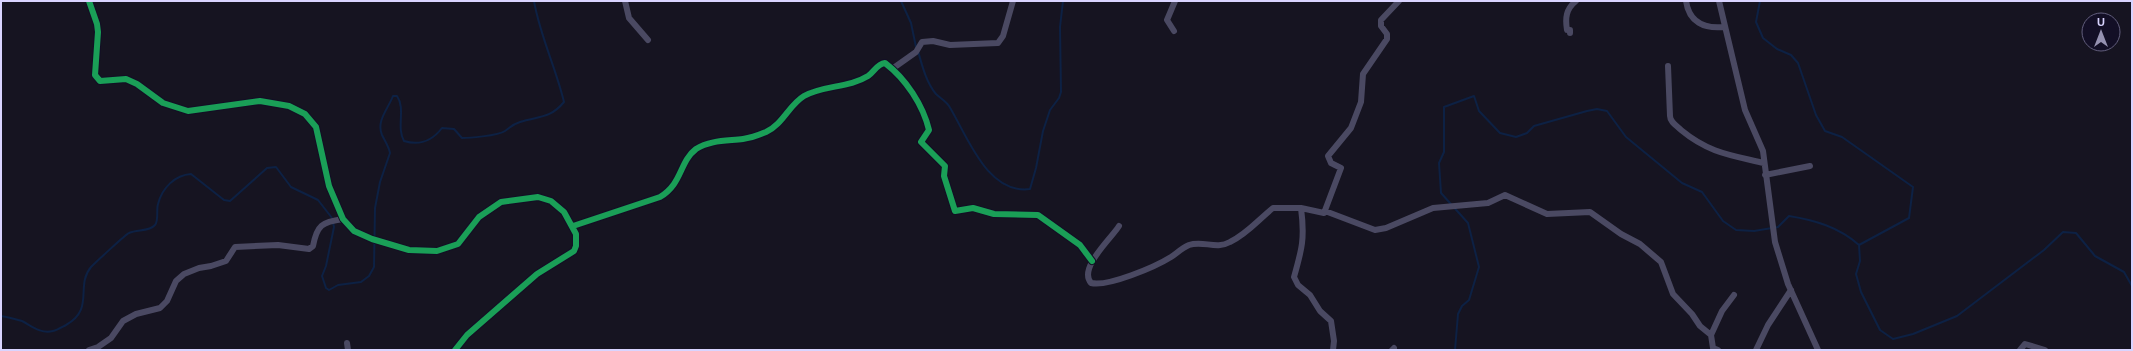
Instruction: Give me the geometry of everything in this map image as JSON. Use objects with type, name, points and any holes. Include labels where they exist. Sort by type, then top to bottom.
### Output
[{"type":"street","points":[[89,1],[97,24],[95,75],[100,81],[126,79],[163,103],[188,111],[260,101],[289,106],[305,114],[316,127],[329,186],[343,219],[354,231],[375,240],[422,252],[437,252],[453,247],[462,240],[479,217],[490,208],[501,202],[526,197],[543,198],[551,201],[564,212],[573,226],[577,240],[572,253],[537,274],[467,335],[455,350]]},
{"type":"street","points":[[625,1],[629,18],[648,40]]},
{"type":"street","points":[[892,69],[916,52],[922,42],[934,41],[960,45],[998,43],[1003,36],[1013,1]]},
{"type":"street","points":[[1174,31],[1167,20],[1175,1]]},
{"type":"street","points":[[1119,226],[1092,261],[1088,272],[1089,282],[1094,284],[1112,281],[1147,269],[1172,257],[1189,245],[1196,243],[1216,246],[1228,243],[1246,233],[1273,208],[1301,208],[1324,213],[1335,189],[1341,168],[1331,163],[1328,156],[1351,128],[1361,102],[1362,74],[1387,41],[1386,34],[1381,26],[1381,20],[1399,1]]},
{"type":"street","points":[[1570,33],[1570,30],[1567,30],[1566,16],[1570,6],[1576,1]]},
{"type":"street","points":[[1686,1],[1691,17],[1699,24],[1714,28],[1724,27]]},
{"type":"street","points":[[1719,1],[1745,110],[1761,145],[1775,242],[1791,290],[1818,350]]},
{"type":"street","points":[[573,226],[660,197],[671,190],[690,155],[696,149],[716,142],[743,139],[768,131],[775,126],[804,96],[868,76],[883,63],[892,69],[910,88],[921,108],[929,130],[921,142],[945,166],[944,176],[955,211],[973,208],[994,214],[1038,215],[1080,245],[1092,261]]},
{"type":"street","points":[[1668,66],[1670,116],[1672,121],[1693,140],[1716,152],[1764,163]]},
{"type":"street","points":[[1765,175],[1810,166]]},
{"type":"street","points":[[1325,210],[1375,230],[1386,228],[1427,209],[1492,202],[1505,195],[1547,214],[1590,212],[1621,234],[1640,244],[1659,260],[1673,294],[1692,314],[1700,326],[1712,335]]},
{"type":"street","points":[[1301,208],[1304,230],[1303,248],[1294,277],[1298,285],[1310,295],[1320,311],[1331,321],[1334,341],[1333,350]]},
{"type":"street","points":[[89,350],[106,342],[123,321],[136,314],[160,308],[167,301],[176,281],[184,274],[199,268],[226,261],[233,249],[238,246],[278,245],[310,248],[316,231],[331,221],[343,219]]},
{"type":"street","points":[[1756,350],[1768,325],[1791,290]]},
{"type":"street","points":[[1718,350],[1713,348],[1712,335],[1722,310],[1734,295]]},
{"type":"street","points":[[347,343],[348,350]]},
{"type":"street","points":[[2020,350],[2025,344],[2045,350]]},
{"type":"waterway","points":[[1,316],[22,321],[36,329],[48,332],[60,328],[75,319],[80,312],[84,282],[91,267],[129,233],[150,229],[155,225],[157,220],[158,204],[166,188],[170,183],[180,177],[191,174],[224,200],[230,201],[267,168],[276,167],[291,187],[318,200],[332,218],[334,227],[326,266],[322,276],[326,288],[329,290],[338,285],[361,282],[369,276],[374,267],[375,208],[380,182],[390,153],[382,135],[380,125],[383,115],[393,96],[397,96],[400,101],[401,130],[404,141],[415,143],[420,143],[430,139],[442,128],[454,129],[462,138],[501,133],[517,123],[549,114],[564,102],[540,27],[534,1]]},
{"type":"waterway","points":[[901,1],[911,23],[916,47]]},
{"type":"waterway","points":[[918,51],[930,84],[936,94],[949,106],[980,161],[990,173],[1002,183],[1015,188],[1030,189],[1036,168],[1043,131],[1050,110],[1059,98],[1061,92],[1060,27],[1063,1]]},
{"type":"waterway","points":[[1760,1],[1756,22],[1763,38],[1777,49],[1791,55],[1798,63],[1816,115],[1825,131],[1842,137],[1913,187],[1909,218],[1859,245]]},
{"type":"waterway","points":[[1455,350],[1458,314],[1462,306],[1469,300],[1479,267],[1468,223],[1441,193],[1439,163],[1444,152],[1444,107],[1474,96],[1479,111],[1500,133],[1516,137],[1527,133],[1534,126],[1587,111],[1597,109],[1607,111],[1626,137],[1682,183],[1702,192],[1723,221],[1736,230],[1754,231],[1778,227],[1789,216],[1817,222],[1843,233],[1859,245],[1860,261],[1856,274],[1861,292],[1880,330],[1893,339],[1913,334],[1957,316],[2044,250],[2063,232],[2076,233],[2095,256],[2124,272],[2132,286]]},
{"type":"cycle path","points":[[89,1],[97,24],[98,32],[95,75],[100,81],[126,79],[137,84],[163,103],[188,111],[260,101],[289,106],[305,114],[316,127],[329,186],[343,219],[354,231],[372,239],[409,250],[437,251],[458,244],[479,217],[501,202],[538,197],[551,201],[564,212],[576,234],[576,246],[574,251],[537,274],[467,335],[455,350]]},
{"type":"cycle path","points":[[573,226],[660,197],[673,185],[686,160],[696,149],[701,146],[713,142],[746,139],[766,132],[772,129],[794,104],[804,96],[811,92],[861,80],[880,65],[885,63],[893,69],[907,85],[923,111],[929,130],[921,142],[945,166],[944,176],[955,211],[973,208],[994,214],[1038,215],[1080,245],[1092,261]]}]
